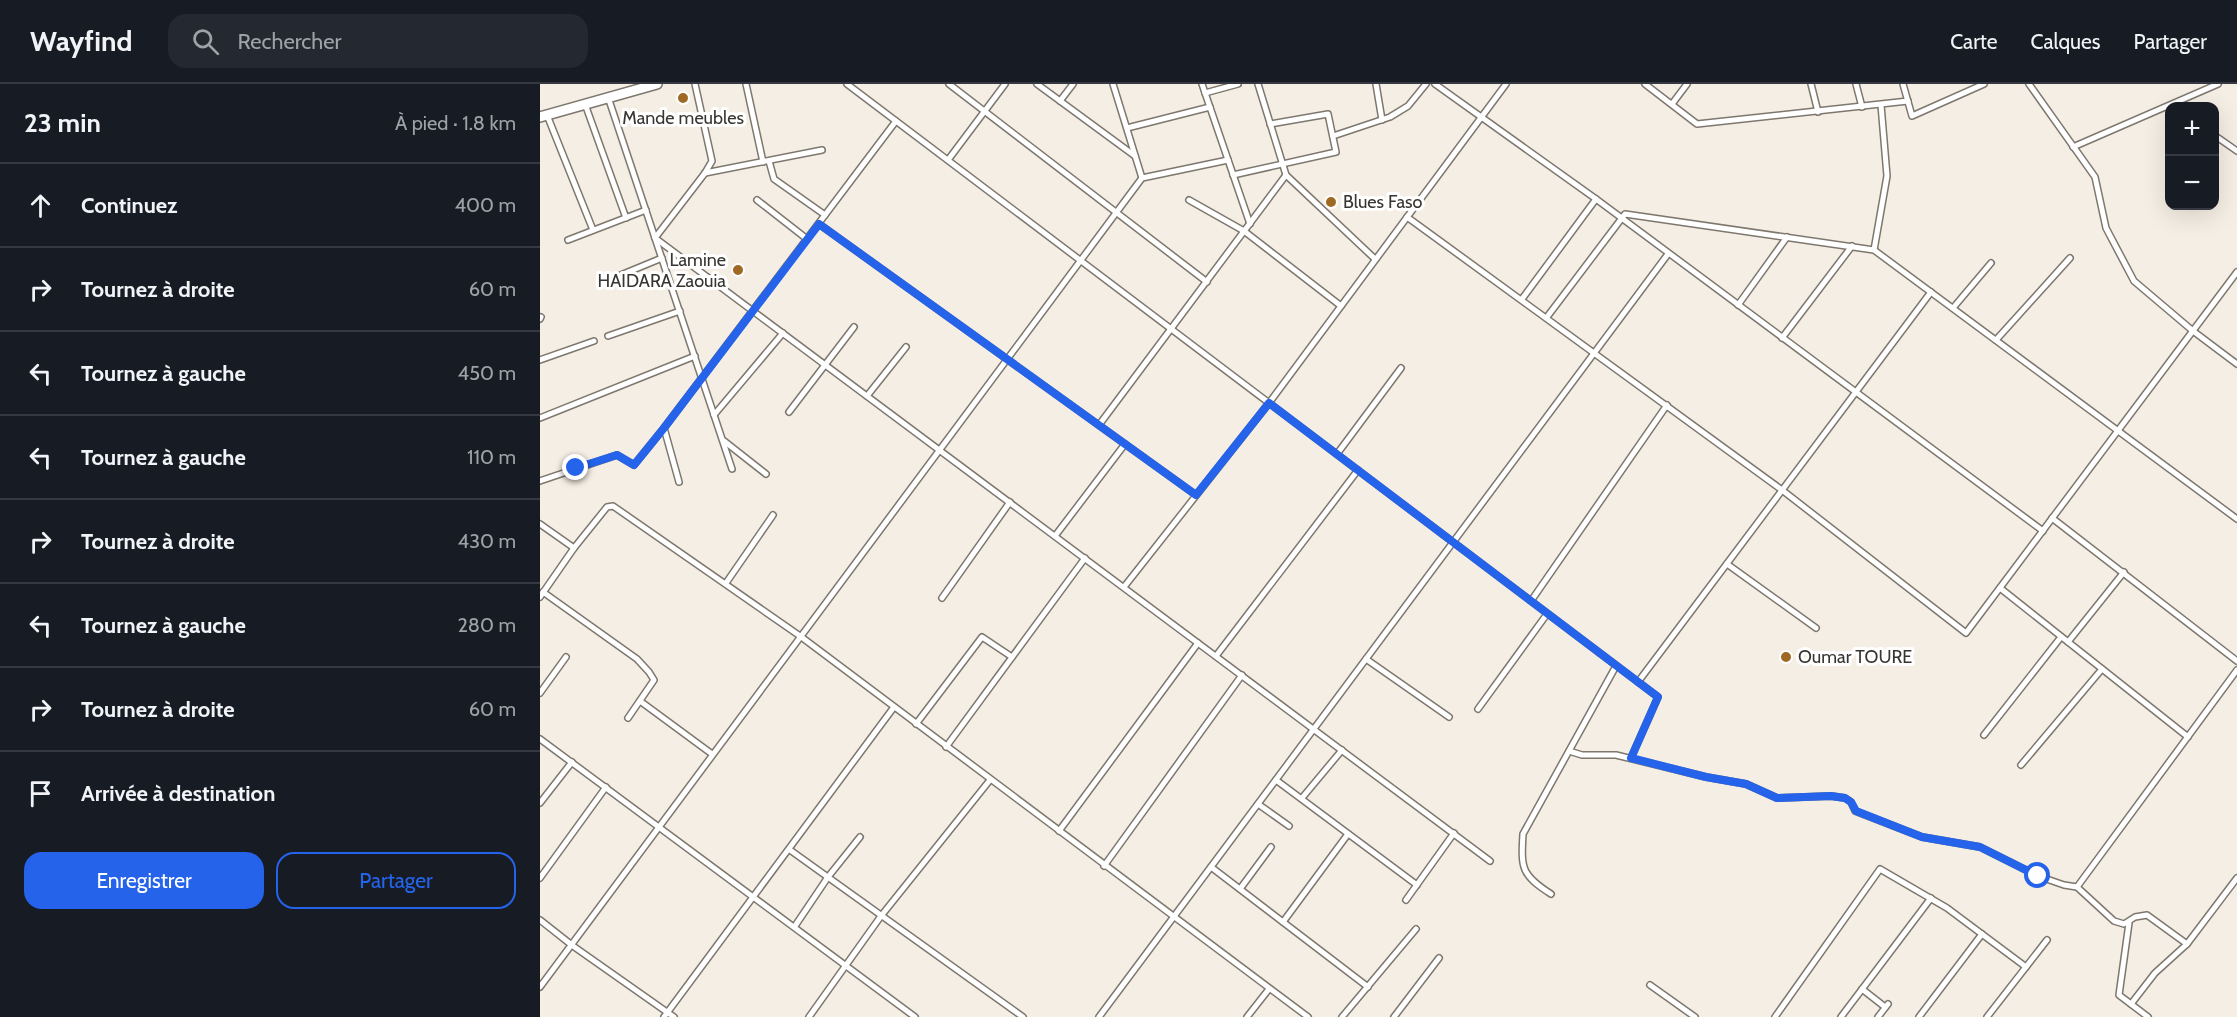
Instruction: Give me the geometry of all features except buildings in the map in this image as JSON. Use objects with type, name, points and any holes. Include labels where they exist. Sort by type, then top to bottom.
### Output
[{"type":"main road","points":[[544,116],[608,97],[627,88],[657,84]]},
{"type":"street","points":[[655,238],[712,162],[695,84]]},
{"type":"street","points":[[746,84],[766,161],[774,179],[825,215]]},
{"type":"street","points":[[847,84],[1658,697],[1631,758]]},
{"type":"street","points":[[949,84],[1206,282]]},
{"type":"street","points":[[948,160],[1005,84]]},
{"type":"street","points":[[1037,84],[1135,156]]},
{"type":"street","points":[[1060,101],[1073,84]]},
{"type":"street","points":[[1113,84],[1142,178]]},
{"type":"street","points":[[1202,84],[1250,224]]},
{"type":"street","points":[[1205,93],[1238,84]]},
{"type":"street","points":[[1258,84],[1286,175],[1375,260]]},
{"type":"street","points":[[1376,84],[1382,120]]},
{"type":"street","points":[[1333,136],[1390,117],[1408,106],[1426,84]]},
{"type":"street","points":[[1124,587],[1269,403],[1506,84]]},
{"type":"street","points":[[1645,84],[1697,124],[1908,102]]},
{"type":"street","points":[[1672,104],[1687,84]]},
{"type":"street","points":[[1811,84],[1818,112]]},
{"type":"street","points":[[1856,84],[1862,107]]},
{"type":"street","points":[[1903,84],[1912,116],[1984,84]]},
{"type":"street","points":[[2029,84],[2095,177],[2106,228],[2134,281],[2193,331],[2237,364]]},
{"type":"street","points":[[2180,102],[2218,84]]},
{"type":"street","points":[[1438,85],[1622,218],[2043,531]]},
{"type":"street","points":[[608,97],[732,469]]},
{"type":"street","points":[[585,104],[626,218]]},
{"type":"street","points":[[1874,249],[1887,176],[1881,105]]},
{"type":"street","points":[[1127,128],[1210,107]]},
{"type":"street","points":[[2073,147],[2165,109]]},
{"type":"street","points":[[1233,175],[1336,152],[1328,114],[1270,124]]},
{"type":"street","points":[[544,116],[593,230]]},
{"type":"street","points":[[540,481],[617,455],[634,465],[702,379],[896,121]]},
{"type":"street","points":[[2219,138],[2237,151]]},
{"type":"street","points":[[705,174],[822,150]]},
{"type":"street","points":[[540,987],[573,946],[658,826],[1142,178],[1228,160]]},
{"type":"street","points":[[1099,425],[1286,175]]},
{"type":"street","points":[[1522,299],[1596,199]]},
{"type":"street","points":[[757,200],[807,239]]},
{"type":"street","points":[[1189,200],[1244,231],[1341,306]]},
{"type":"street","points":[[568,240],[646,210]]},
{"type":"street","points":[[1547,317],[1625,214],[1874,249],[2237,519]]},
{"type":"street","points":[[1407,217],[1782,490],[1966,633],[2237,272]]},
{"type":"street","points":[[819,224],[1196,495]]},
{"type":"street","points":[[1738,305],[1787,237]]},
{"type":"street","points":[[655,238],[1491,861]]},
{"type":"street","points":[[1782,338],[1852,246]]},
{"type":"street","points":[[1099,1017],[1668,254]]},
{"type":"street","points":[[612,279],[662,258]]},
{"type":"street","points":[[1996,340],[2070,258]]},
{"type":"street","points":[[1953,308],[1991,262]]},
{"type":"street","points":[[1638,682],[1931,292]]},
{"type":"street","points":[[608,336],[680,311]]},
{"type":"street","points":[[789,412],[854,327]]},
{"type":"street","points":[[714,415],[783,333]]},
{"type":"street","points":[[540,360],[594,341]]},
{"type":"street","points":[[867,396],[906,347]]},
{"type":"street","points":[[540,418],[695,356]]},
{"type":"street","points":[[1337,454],[1401,368]]},
{"type":"street","points":[[1531,601],[1667,405]]},
{"type":"street","points":[[664,428],[679,482]]},
{"type":"street","points":[[723,440],[766,474]]},
{"type":"street","points":[[1056,536],[1125,444]]},
{"type":"street","points":[[1216,656],[1358,470]]},
{"type":"street","points":[[942,598],[1010,502]]},
{"type":"street","points":[[628,718],[654,680],[650,672],[637,659],[542,595],[607,507],[613,506],[800,636],[1173,918],[1308,1017]]},
{"type":"street","points":[[726,583],[773,515]]},
{"type":"street","points":[[2052,518],[2237,661]]},
{"type":"street","points":[[540,524],[574,549]]},
{"type":"street","points":[[946,747],[1085,558]]},
{"type":"street","points":[[1727,564],[1816,628]]},
{"type":"street","points":[[2068,642],[2124,572]]},
{"type":"street","points":[[2000,588],[2188,737]]},
{"type":"street","points":[[1478,709],[1547,614]]},
{"type":"street","points":[[1984,735],[2061,636]]},
{"type":"street","points":[[916,724],[982,637],[1012,657]]},
{"type":"street","points":[[1059,831],[1198,643]]},
{"type":"street","points":[[540,693],[566,657]]},
{"type":"street","points":[[1366,659],[1449,717]]},
{"type":"street","points":[[1551,894],[1535,884],[1524,872],[1523,834],[1617,666]]},
{"type":"street","points":[[2021,765],[2102,669]]},
{"type":"street","points":[[2077,887],[2236,674]]},
{"type":"street","points":[[1104,866],[1242,675]]},
{"type":"street","points":[[640,701],[712,754]]},
{"type":"street","points":[[665,1015],[790,850],[894,707]]},
{"type":"street","points":[[540,739],[915,1017]]},
{"type":"street","points":[[1302,798],[1342,750]]},
{"type":"street","points":[[1569,751],[1582,756],[1616,755],[1631,758],[1706,777],[1746,784],[1777,798],[1831,796],[1845,798],[1851,802],[1856,811],[1922,837],[1980,847],[2038,876],[2077,887],[2114,921],[2129,923]]},
{"type":"street","points":[[540,803],[572,762]]},
{"type":"street","points":[[809,1017],[881,916],[990,780]]},
{"type":"street","points":[[1276,780],[1417,885]]},
{"type":"street","points":[[540,878],[606,787]]},
{"type":"street","points":[[1258,804],[1288,826]]},
{"type":"street","points":[[1406,900],[1454,833]]},
{"type":"street","points":[[1283,922],[1348,834]]},
{"type":"street","points":[[795,926],[860,837]]},
{"type":"street","points":[[1240,889],[1271,847]]},
{"type":"street","points":[[790,850],[1023,1017]]},
{"type":"street","points":[[1211,867],[1368,987]]},
{"type":"street","points":[[1774,1017],[1880,869],[1947,908],[2026,967]]},
{"type":"street","points":[[2131,1004],[2155,973],[2187,945],[2237,878]]},
{"type":"street","points":[[1841,1017],[1931,898]]},
{"type":"street","points":[[2144,1016],[2119,995],[2129,923],[2135,917],[2147,915],[2187,945]]},
{"type":"street","points":[[540,920],[665,1015],[674,1017]]},
{"type":"street","points":[[1342,1017],[1416,929]]},
{"type":"street","points":[[1919,1017],[1982,934]]},
{"type":"street","points":[[1987,1017],[2047,940]]},
{"type":"street","points":[[1394,1017],[1439,958]]},
{"type":"street","points":[[1650,985],[1695,1017]]},
{"type":"street","points":[[1247,1017],[1269,989]]},
{"type":"street","points":[[1862,989],[1888,1017]]},
{"type":"place","name":"Mande meubles","points":[[683,98]]},
{"type":"place","name":"Blues Faso","points":[[1331,202]]},
{"type":"place","name":"Lamine HAIDARA Zaouia","points":[[738,270]]},
{"type":"place","name":"Oumar TOURE","points":[[1786,657]]},
{"type":"route","points":[[576,468],[617,455],[634,465],[819,224],[1196,495],[1269,403],[1658,697],[1631,758],[1706,777],[1746,784],[1777,798],[1831,796],[1845,798],[1851,802],[1856,811],[1922,837],[1980,847],[2038,876]]}]
